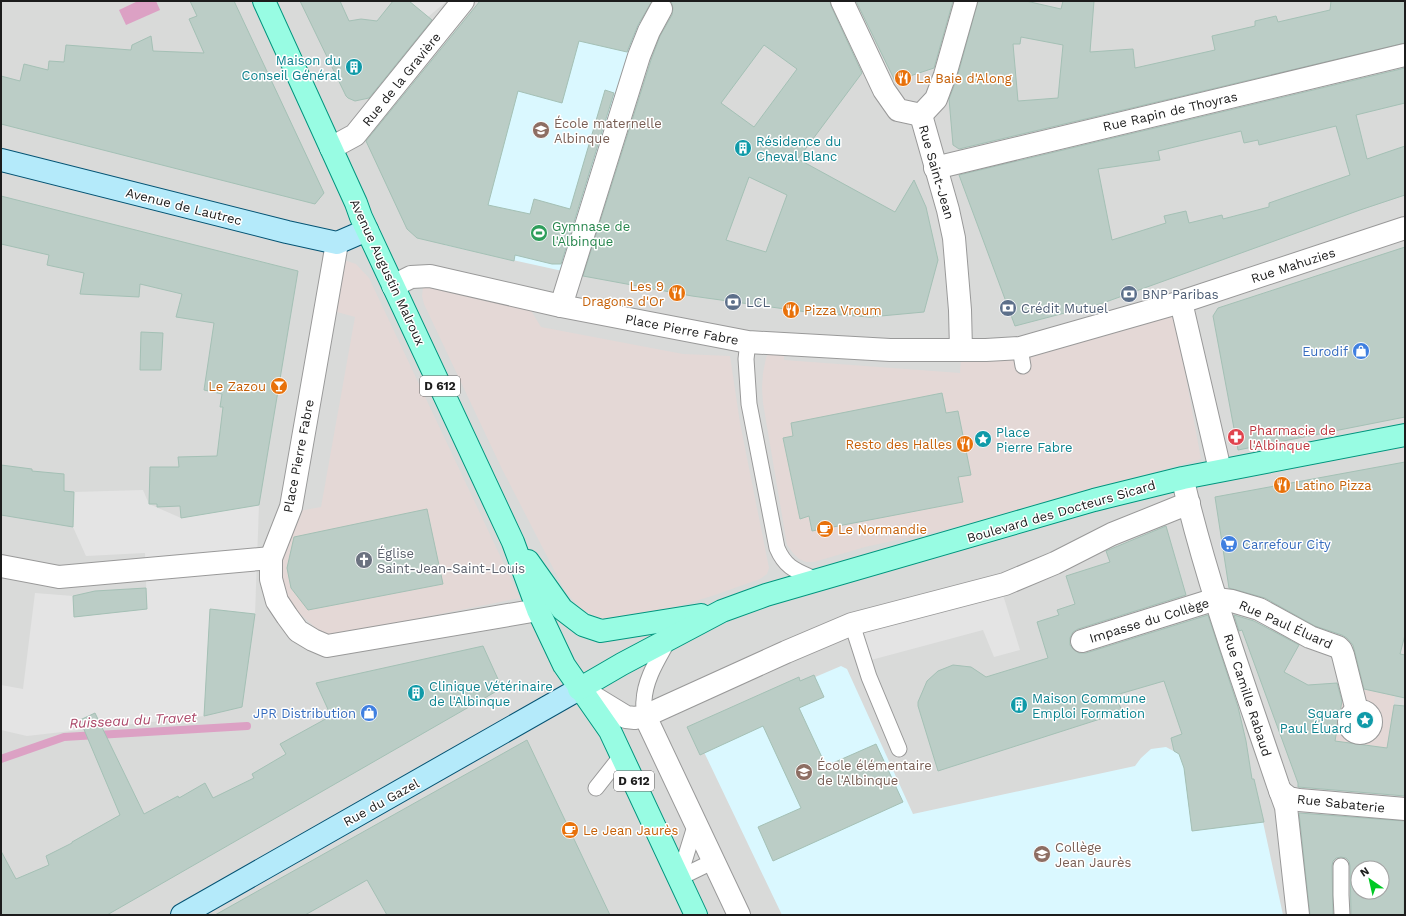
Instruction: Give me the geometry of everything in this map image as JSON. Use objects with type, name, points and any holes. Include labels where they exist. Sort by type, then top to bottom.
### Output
[{"type":"main road","name":"Avenue Augustin Malroux","points":[[264,1],[367,230],[514,542]]},
{"type":"main road","name":"Boulevard des Docteurs Sicard","points":[[579,689],[622,664],[722,611],[766,595],[1094,500],[1220,470],[1405,435]]},
{"type":"main road","name":"D 612","points":[[514,542],[538,610],[564,665],[579,689],[610,730],[696,915]]},
{"type":"main road","name":"Boulevard des Docteurs Sicard","points":[[514,542],[562,609],[584,626],[601,631],[722,611]]},
{"type":"street","name":"Rue de la Gravière","points":[[331,148],[355,135],[463,1]]},
{"type":"street","name":"Rue Saint-Jean","points":[[842,1],[884,90],[898,110],[921,115],[948,210],[954,238],[960,310],[961,350]]},
{"type":"street","points":[[921,115],[936,99],[945,75],[966,1]]},
{"type":"street","points":[[561,306],[639,56],[649,31],[664,5]]},
{"type":"street","name":"Rue Rapin de Thoyras","points":[[935,168],[1405,55]]},
{"type":"street","name":"Avenue de Lautrec","points":[[1,160],[287,232],[337,243]]},
{"type":"street","name":"Rue Mahuzies","points":[[1181,302],[1405,228]]},
{"type":"street","points":[[337,243],[367,230]]},
{"type":"street","name":"Place Pierre Fabre","points":[[337,243],[290,507],[271,558],[271,579],[277,601],[298,631],[327,646],[538,610]]},
{"type":"street","name":"Place Pierre Fabre","points":[[393,286],[411,277],[430,276],[561,306],[748,342],[890,350],[986,350],[1022,357],[1181,302]]},
{"type":"street","points":[[1181,302],[1220,470]]},
{"type":"street","name":"Rue Camille Rabaud","points":[[1183,478],[1216,599],[1286,807],[1298,915]]},
{"type":"street","points":[[579,689],[626,717],[635,718],[645,716],[786,652],[852,624],[1013,580],[1055,563],[1112,534],[1189,503]]},
{"type":"street","points":[[1,566],[59,577],[271,558]]},
{"type":"street","name":"Impasse du Collège","points":[[1082,641],[1216,599]]},
{"type":"street","name":"Rue Paul Éluard","points":[[1216,599],[1232,601],[1259,609],[1310,637],[1338,647],[1341,650],[1357,711]]},
{"type":"street","name":"Rue du Gazel","points":[[182,915],[579,689]]},
{"type":"street","points":[[645,716],[739,915]]},
{"type":"street","name":"Rue Sabaterie","points":[[1280,791],[1289,798],[1299,800],[1405,809]]},
{"type":"lane","points":[[748,342],[746,359],[752,453],[766,522],[781,557],[787,564],[793,569],[817,580]]},
{"type":"lane","points":[[852,624],[869,678],[899,749]]},
{"type":"lane","points":[[645,716],[644,701],[648,682],[654,666],[670,638]]},
{"type":"lane","points":[[596,788],[622,755]]},
{"type":"lane","points":[[679,878],[696,823]]},
{"type":"lane","points":[[679,878],[714,861]]},
{"type":"lane","points":[[1341,866],[1342,915]]},
{"type":"shaded area","points":[[1,1],[1405,1],[1405,915],[1,915]]},
{"type":"shaded area","points":[[138,1],[156,1],[160,10],[126,25],[119,10]]},
{"type":"shaded area","points":[[409,1],[447,1],[428,17]]},
{"type":"shaded area","name":"École maternelle Albinque","points":[[586,1],[649,23],[567,272],[445,245],[483,84]]},
{"type":"shaded area","points":[[344,260],[356,264],[369,278],[520,598],[326,637],[291,604],[283,589],[280,564],[299,511],[321,507],[355,317],[337,312]]},
{"type":"shaded area","points":[[425,285],[527,304],[541,327],[683,354],[730,356],[740,423],[769,568],[767,574],[760,579],[712,596],[639,618],[605,620],[597,618],[581,609],[565,591],[502,469],[424,304],[422,296]]},
{"type":"shaded area","name":"Place Pierre Fabre","points":[[1174,312],[1201,459],[1086,491],[1005,516],[865,547],[814,562],[806,562],[799,559],[787,545],[763,403],[763,373],[766,358],[769,352],[784,348],[784,360],[960,373],[961,358]]},
{"type":"shaded area","points":[[143,490],[149,504],[181,518],[259,505],[255,614],[210,610],[204,716],[27,736],[1,730],[1,685],[23,689],[35,593],[73,596],[75,617],[147,609],[145,553],[86,556],[73,527],[74,492]]},
{"type":"shaded area","points":[[1003,595],[1020,650],[994,657],[983,630],[871,660],[863,633]]},
{"type":"shaded area","name":"Collège Jean Jaurès","points":[[841,666],[847,669],[913,814],[1135,766],[1151,749],[1166,747],[1179,754],[1184,768],[1192,831],[1263,822],[1283,915],[782,915],[693,729]]},
{"type":"shaded area","name":"Square Paul Éluard","points":[[1361,689],[1395,696],[1391,725],[1405,757],[1324,745],[1339,715],[1342,694]]},
{"type":"building","points":[[190,1],[234,1],[324,193],[315,204],[1,124],[1,76],[20,81],[24,64],[48,70],[49,61],[64,62],[66,45],[131,50],[132,45],[151,36],[153,51],[204,53],[189,19],[197,16]]},
{"type":"building","points":[[300,1],[340,1],[349,21],[361,19],[377,21],[393,1],[409,1],[432,20],[369,98],[355,101],[346,96]]},
{"type":"building","points":[[480,1],[652,1],[638,25],[627,52],[579,41],[562,103],[518,91],[488,205],[530,214],[534,199],[570,209],[605,90],[614,93],[561,264],[552,264],[515,255],[514,261],[417,238],[407,229],[366,141]]},
{"type":"building","points":[[671,1],[830,1],[862,73],[798,159],[895,212],[914,180],[926,207],[938,260],[924,312],[870,317],[814,313],[692,296],[583,276],[651,60],[660,36],[672,15],[673,8]],"holes":[[[764,45],[797,69],[754,127],[721,103]],[[749,177],[787,195],[766,252],[726,240]]]},
{"type":"building","points":[[856,1],[953,1],[934,68],[895,81]]},
{"type":"building","points":[[978,1],[1026,1],[1061,9],[1063,1],[1094,1],[1090,52],[1133,49],[1135,68],[1215,50],[1212,36],[1255,26],[1255,21],[1276,16],[1278,22],[1330,10],[1331,1],[1405,1],[1405,43],[959,149],[953,145],[949,99],[957,78]],"holes":[[[1021,37],[1063,45],[1058,98],[1018,101],[1013,44],[1020,44]]]},
{"type":"building","points":[[1405,68],[1405,103],[1356,115],[1367,159],[1405,146],[1405,195],[1103,303],[1015,326],[959,175]],"holes":[[[1336,126],[1350,175],[1269,203],[1269,207],[1223,219],[1222,215],[1189,223],[1186,211],[1164,216],[1166,223],[1112,240],[1098,169],[1160,160],[1158,151],[1241,131],[1244,143],[1258,140],[1259,145]]]},
{"type":"building","points":[[1,196],[298,271],[259,505],[181,518],[180,506],[157,507],[157,504],[149,504],[150,467],[179,467],[178,457],[217,456],[223,407],[220,407],[222,394],[204,390],[214,323],[176,317],[182,294],[140,284],[139,297],[80,294],[84,273],[47,265],[49,255],[1,244]]},
{"type":"building","points":[[1405,247],[1405,417],[1238,450],[1213,316],[1218,308]]},
{"type":"building","points":[[141,332],[163,333],[161,370],[140,370]]},
{"type":"building","points":[[942,393],[946,413],[958,411],[971,475],[958,477],[963,502],[812,531],[809,516],[800,519],[783,438],[793,436],[791,423]]},
{"type":"building","points":[[1405,462],[1405,635],[1400,654],[1405,655],[1405,698],[1364,689],[1353,645],[1347,638],[1315,626],[1265,598],[1229,588],[1215,497]]},
{"type":"building","points":[[1,465],[32,469],[32,471],[64,474],[64,491],[74,492],[73,527],[1,515]]},
{"type":"building","name":"Église Saint-Jean-Saint-Louis","points":[[427,509],[443,584],[308,610],[291,588],[287,568],[294,537]]},
{"type":"building","points":[[1166,526],[1186,595],[1078,629],[1073,632],[1070,638],[1070,645],[1079,653],[1086,653],[1208,615],[1238,707],[1246,741],[1252,779],[1254,779],[1264,822],[1192,831],[1184,768],[1179,754],[1174,751],[1171,738],[1182,734],[1164,681],[1116,695],[1122,712],[938,771],[918,706],[918,702],[927,681],[938,671],[953,665],[971,667],[986,677],[1048,658],[1037,622],[1059,615],[1057,610],[1075,604],[1066,576],[1110,562],[1106,551]]},
{"type":"building","points":[[146,588],[147,609],[74,617],[73,596],[95,591]]},
{"type":"building","points":[[210,609],[255,614],[242,707],[204,716]]},
{"type":"building","points":[[1234,615],[1254,621],[1299,645],[1284,672],[1308,685],[1337,683],[1342,701],[1335,741],[1387,748],[1394,705],[1405,706],[1405,796],[1298,787],[1298,783],[1242,630],[1239,631]]},
{"type":"building","points":[[483,646],[502,688],[107,915],[1,915],[1,851],[16,879],[49,865],[46,856],[72,843],[120,815],[80,720],[95,713],[144,814],[178,796],[179,798],[205,783],[213,798],[254,778],[252,774],[286,754],[280,744],[331,716],[316,683]]},
{"type":"building","points":[[814,675],[824,697],[799,708],[826,766],[876,744],[903,802],[773,861],[758,827],[801,808],[763,726],[700,755],[687,727],[799,677],[800,681]]},
{"type":"building","points":[[527,740],[610,915],[387,915],[367,880],[305,915],[215,915]]},
{"type":"building","points":[[1299,813],[1405,821],[1404,915],[1351,915],[1351,900],[1390,900],[1390,860],[1350,860],[1350,866],[1349,861],[1346,858],[1341,857],[1336,858],[1333,861],[1332,866],[1333,915],[1310,915]]},
{"type":"waterway","name":"Ruisseau du Travet","points":[[1,759],[64,737],[247,726]]},
{"type":"place","name":"Maison du Conseil Général","points":[[354,67]]},
{"type":"place","name":"La Baie d'Along","points":[[903,78]]},
{"type":"place","name":"École maternelle Albinque","points":[[541,130]]},
{"type":"place","name":"Résidence du Cheval Blanc","points":[[743,148]]},
{"type":"place","name":"Gymnase de l'Albinque","points":[[539,233]]},
{"type":"place","name":"Les 9 Dragons d'Or","points":[[677,293]]},
{"type":"place","name":"BNP Paribas","points":[[1129,294]]},
{"type":"place","name":"LCL","points":[[733,302]]},
{"type":"place","name":"Crédit Mutuel","points":[[1008,308]]},
{"type":"place","name":"Pizza Vroum","points":[[791,310]]},
{"type":"place","name":"Eurodif","points":[[1361,351]]},
{"type":"place","name":"Le Zazou","points":[[279,386]]},
{"type":"place","name":"Pharmacie de l'Albinque","points":[[1236,437]]},
{"type":"place","name":"Place Pierre Fabre","points":[[983,439]]},
{"type":"place","name":"Resto des Halles","points":[[965,444]]},
{"type":"place","name":"Latino Pizza","points":[[1282,485]]},
{"type":"place","name":"Le Normandie","points":[[825,529]]},
{"type":"place","name":"Carrefour City","points":[[1229,544]]},
{"type":"place","name":"Église Saint-Jean-Saint-Louis","points":[[364,560]]},
{"type":"place","name":"Clinique Vétérinaire de l'Albinque","points":[[416,693]]},
{"type":"place","name":"Maison Commune Emploi Formation","points":[[1019,705]]},
{"type":"place","name":"JPR Distribution","points":[[369,713]]},
{"type":"place","name":"Square Paul Éluard","points":[[1365,720]]},
{"type":"place","name":"École élémentaire de l'Albinque","points":[[804,772]]},
{"type":"place","name":"Le Jean Jaurès","points":[[570,830]]},
{"type":"place","name":"Collège Jean Jaurès","points":[[1042,854]]}]
